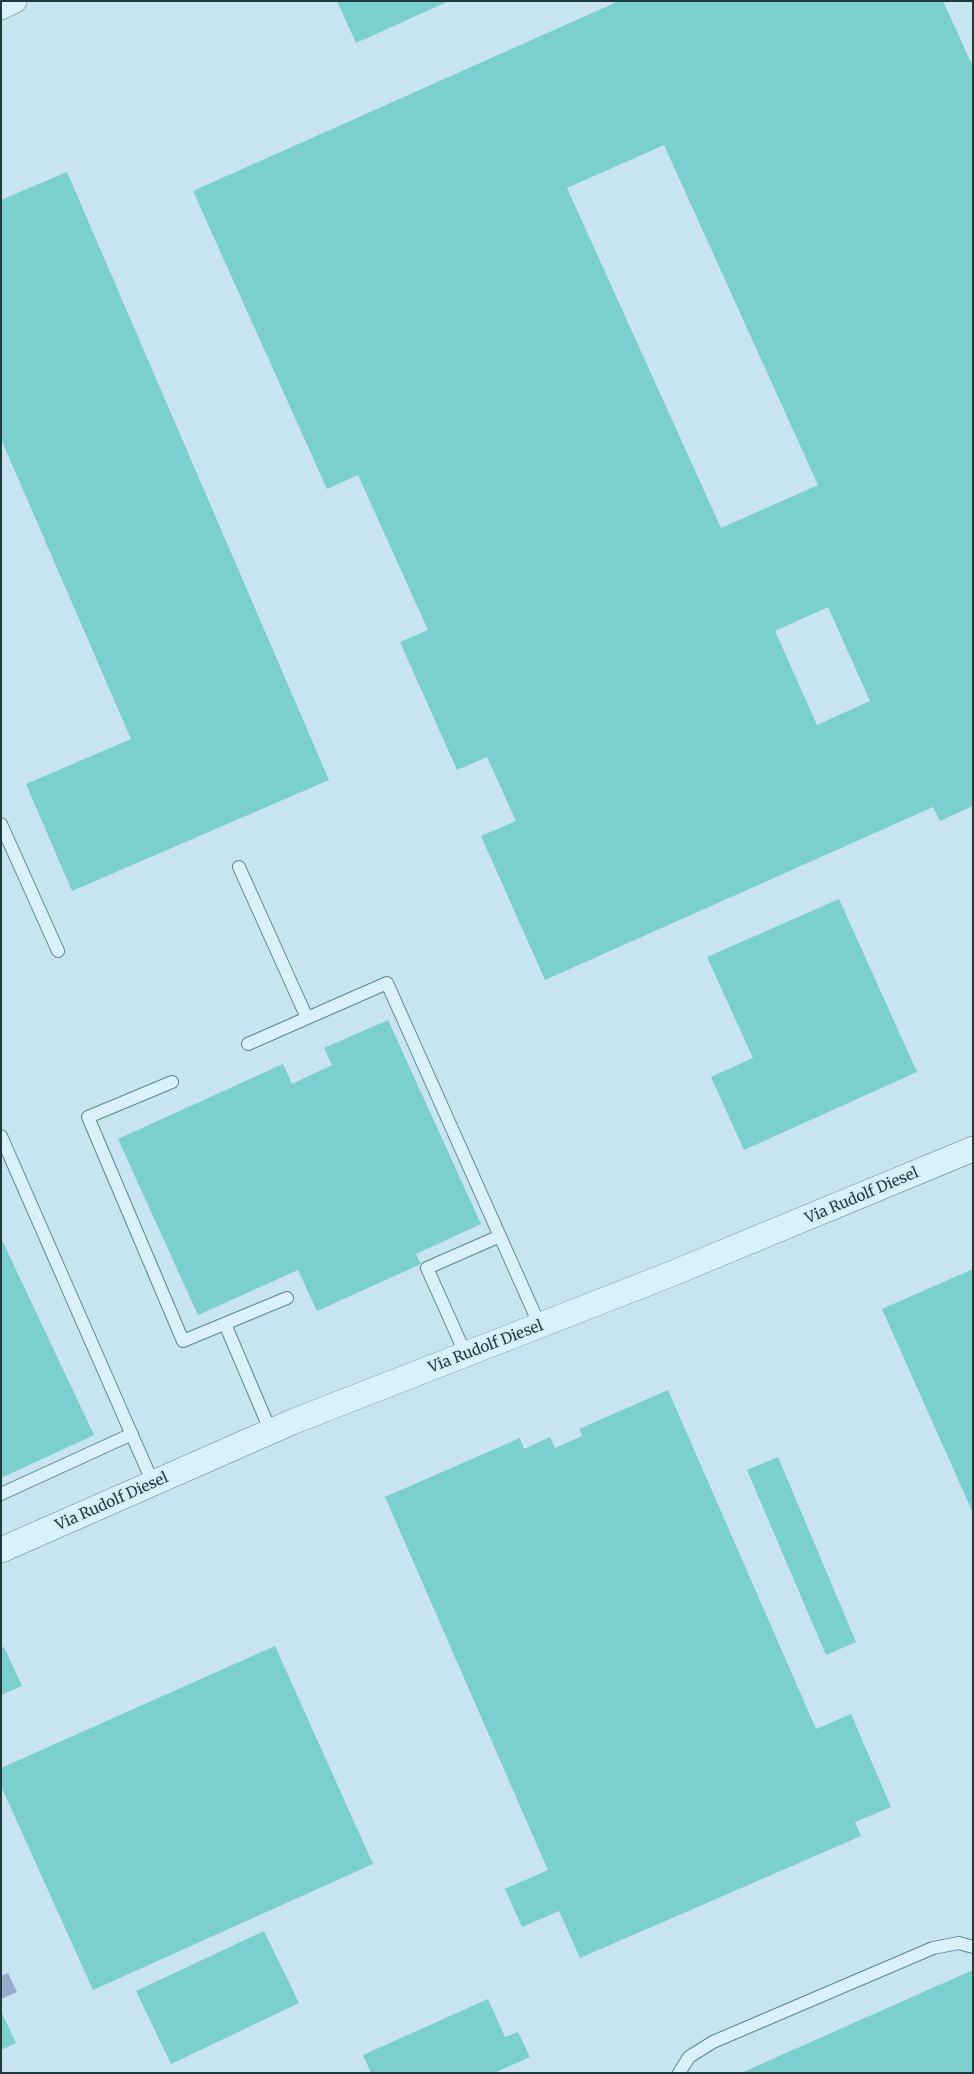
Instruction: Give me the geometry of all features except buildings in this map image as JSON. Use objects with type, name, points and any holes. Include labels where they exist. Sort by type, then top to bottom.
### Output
[{"type":"street","points":[[1,7],[14,1]]},
{"type":"street","name":"Via Rudolf Diesel","points":[[1,1550],[271,1432],[779,1230],[973,1149]]},
{"type":"lane","points":[[1,824],[58,951]]},
{"type":"lane","points":[[239,867],[308,1018]]},
{"type":"lane","points":[[248,1044],[387,983],[540,1326]]},
{"type":"lane","points":[[172,1082],[88,1117],[183,1341],[287,1298]]},
{"type":"lane","points":[[1,1136],[153,1484]]},
{"type":"lane","points":[[466,1355],[427,1268],[500,1236]]},
{"type":"lane","points":[[225,1324],[271,1432]]},
{"type":"lane","points":[[1,1494],[132,1434]]},
{"type":"lane","points":[[679,2073],[689,2057],[700,2048],[722,2038],[933,1948],[959,1943],[973,1947]]},
{"type":"shaded area","points":[[8,1973],[17,1992],[1,1999],[1,1976]]}]
